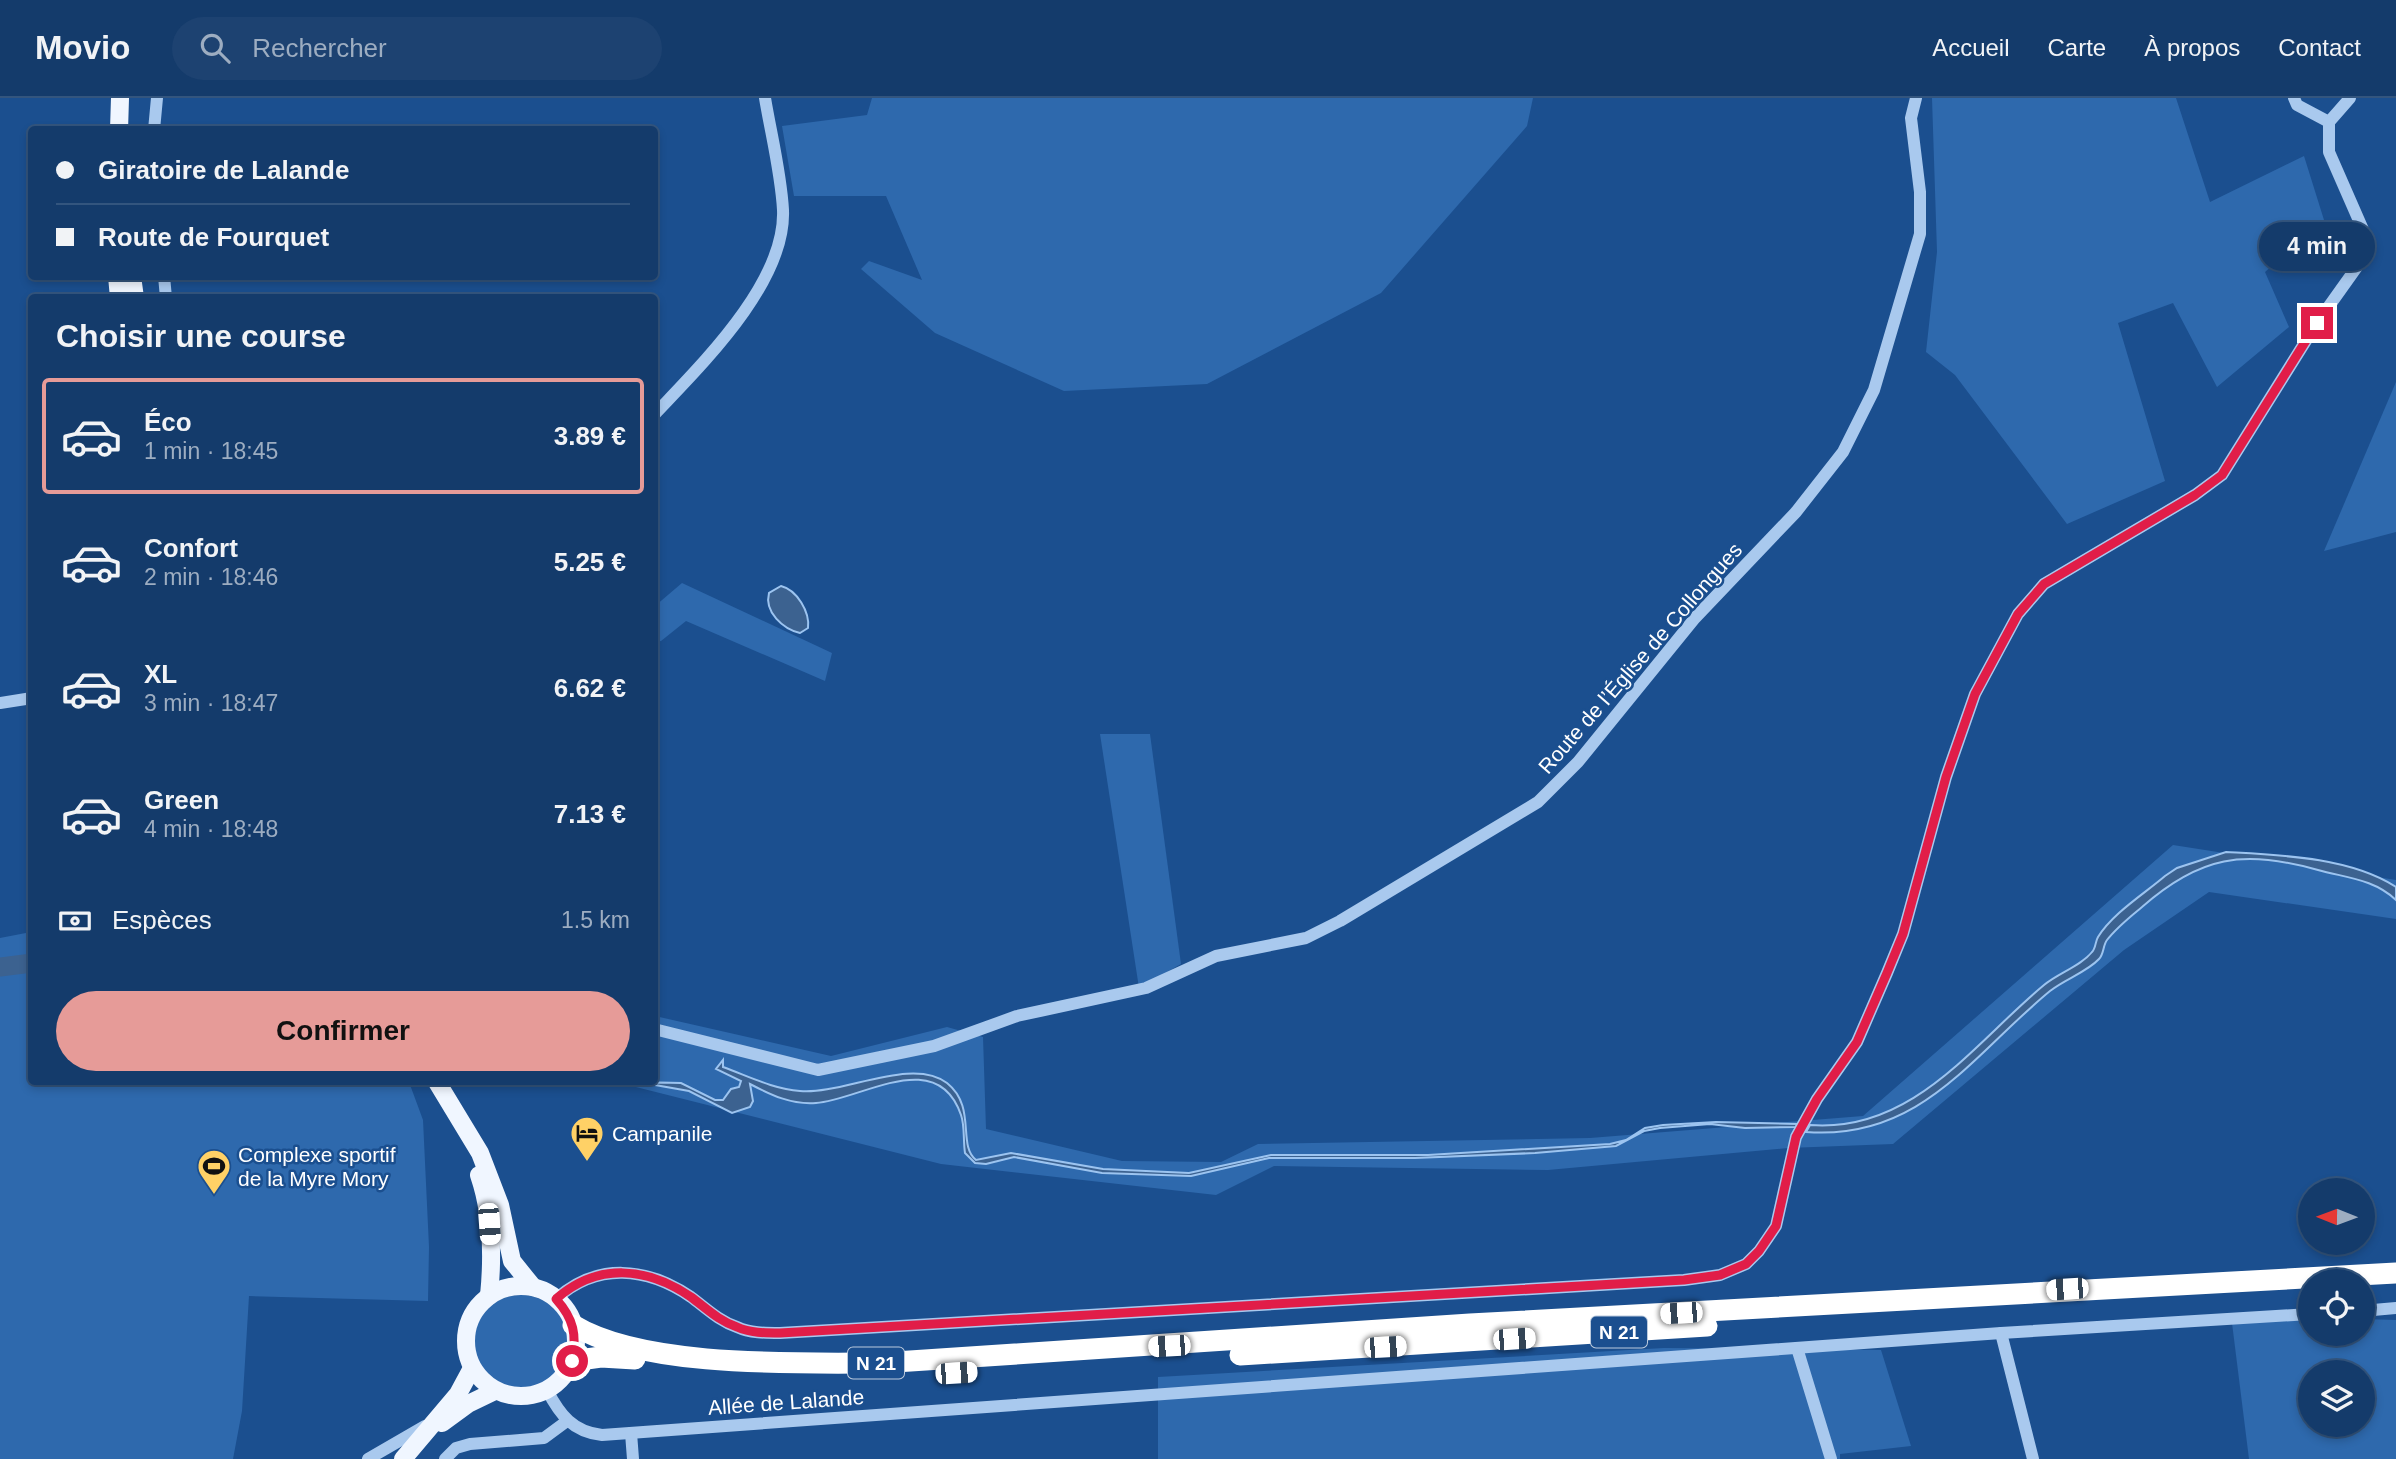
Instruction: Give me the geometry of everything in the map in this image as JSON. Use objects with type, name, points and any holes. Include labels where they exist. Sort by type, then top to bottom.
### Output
[{"type":"highway","name":"N 21","points":[[573,1325],[594,1338],[656,1352],[792,1363],[880,1363],[1470,1324],[2396,1273]]},
{"type":"highway","points":[[2375,1287],[2396,1287]]},
{"type":"highway","name":"N 21","points":[[572,1361],[618,1357],[786,1375],[880,1377],[2298,1290]]},
{"type":"main road","points":[[119,126],[120,98]]},
{"type":"main road","points":[[439,1085],[480,1153],[491,1179],[512,1261],[533,1287],[556,1299],[573,1325],[576,1343],[572,1361],[566,1373],[547,1390],[524,1397],[495,1391],[472,1368],[465,1340],[468,1323],[477,1308],[489,1296],[517,1286],[533,1287]]},
{"type":"main road","points":[[457,1116],[482,1183],[489,1224],[492,1267],[489,1296]]},
{"type":"main road","points":[[403,1459],[458,1394],[472,1368]]},
{"type":"main road","points":[[417,1442],[468,1404],[495,1391]]},
{"type":"street","points":[[154,126],[158,98]]},
{"type":"street","points":[[658,411],[728,332],[775,254],[783,208],[765,98]]},
{"type":"street","name":"Route de l’Église de Collongues","points":[[658,1030],[818,1070],[934,1046],[1017,1016],[1146,988],[1216,956],[1306,938],[1340,921],[1538,802],[1578,762],[1695,618],[1796,512],[1843,452],[1874,390],[1920,234],[1920,192],[1911,118],[1916,98]]},
{"type":"street","points":[[2294,98],[2297,105],[2329,122]]},
{"type":"street","points":[[556,1299],[588,1277],[600,1274],[649,1275],[681,1291],[738,1328],[760,1333],[805,1332],[1684,1280],[1720,1275],[1746,1264],[1759,1251],[1776,1226],[1796,1137],[1817,1099],[1857,1042],[1887,973],[1903,934],[1946,777],[1975,694],[2018,614],[2044,584],[2195,495],[2222,475],[2317,323],[2364,257],[2364,232],[2329,152],[2329,122],[2350,98]]},
{"type":"street","points":[[0,703],[28,699]]},
{"type":"street","points":[[2375,1310],[2396,1308]]},
{"type":"street","name":"Allée de Lalande","points":[[567,1421],[589,1433],[631,1433],[2001,1333],[2298,1315]]},
{"type":"street","points":[[2001,1333],[2033,1459]]},
{"type":"street","points":[[1797,1348],[1831,1459]]},
{"type":"street","points":[[445,1459],[456,1448],[470,1444],[544,1438],[567,1421],[547,1390]]},
{"type":"street","points":[[368,1459],[437,1419]]},
{"type":"street","points":[[631,1433],[633,1459]]},
{"type":"shaded area","points":[[872,98],[1533,98],[1527,126],[1381,293],[1207,384],[1064,391],[935,333],[861,269],[869,261],[922,280],[886,196],[794,196],[782,126],[867,115]]},
{"type":"shaded area","points":[[1932,98],[2176,98],[2210,202],[2304,156],[2324,220],[2265,272],[2289,327],[2217,387],[2173,303],[2118,323],[2165,481],[2067,524],[1955,375],[1926,352],[1937,252]]},
{"type":"shaded area","points":[[2396,382],[2396,532],[2324,551]]},
{"type":"shaded area","points":[[682,583],[832,653],[825,681],[686,621],[658,642],[658,603]]},
{"type":"shaded area","points":[[781,586],[792,592],[805,609],[808,628],[800,633],[781,624],[769,607],[769,593]]},
{"type":"shaded area","points":[[1100,734],[1150,734],[1181,964],[1139,988]]},
{"type":"shaded area","points":[[2173,845],[2396,880],[2396,919],[2209,892],[2124,950],[1893,1144],[1788,1148],[1548,1170],[1274,1166],[1216,1195],[941,1164],[628,1085],[658,1085],[658,1017],[831,1056],[947,1027],[983,1037],[986,1129],[1122,1161],[1221,1162],[1258,1144],[1590,1138],[1863,1116]]},
{"type":"shaded area","points":[[2226,852],[2314,859],[2357,869],[2396,887],[2396,900],[2369,883],[2292,863],[2245,859],[2204,867],[2163,890],[2119,926],[2107,940],[2101,957],[2094,964],[2050,991],[1969,1066],[1913,1108],[1882,1123],[1846,1131],[1806,1132],[1810,1125],[1847,1124],[1880,1115],[1911,1100],[1966,1057],[2044,985],[2087,957],[2104,928],[2129,904],[2177,868]]},
{"type":"shaded area","name":"Complexe sportif de la Myre Mory","points":[[28,933],[28,1085],[410,1085],[423,1120],[429,1247],[428,1301],[249,1296],[242,1411],[233,1459],[0,1459],[0,938]]},
{"type":"shaded area","points":[[723,1060],[723,1067],[770,1085],[800,1091],[836,1088],[896,1075],[915,1073],[932,1076],[947,1083],[962,1103],[968,1145],[976,1160],[1011,1153],[1103,1169],[1189,1173],[1271,1155],[1428,1155],[1610,1144],[1626,1140],[1645,1128],[1663,1125],[1716,1122],[1797,1124],[1796,1127],[1745,1128],[1710,1124],[1660,1128],[1644,1131],[1616,1146],[1535,1153],[1415,1158],[1269,1158],[1191,1176],[1102,1173],[1014,1157],[986,1164],[975,1163],[965,1153],[961,1115],[950,1094],[935,1083],[916,1080],[896,1082],[816,1103],[782,1098],[750,1084],[753,1101],[750,1107],[732,1113],[689,1091],[655,1085],[658,1082],[681,1083],[715,1100],[723,1100],[731,1089],[739,1087],[741,1081],[716,1069]]},
{"type":"shaded area","points":[[521,1295],[539,1299],[554,1309],[564,1324],[568,1342],[564,1360],[554,1375],[539,1385],[521,1389],[503,1385],[488,1375],[478,1360],[474,1342],[478,1324],[488,1309],[503,1299]]},
{"type":"shaded area","points":[[2231,1315],[2298,1317],[2298,1346],[2375,1346],[2375,1319],[2396,1320],[2396,1459],[2249,1459]]},
{"type":"shaded area","points":[[1664,1348],[1881,1350],[1911,1446],[1840,1454],[1840,1459],[1158,1459],[1158,1377]]},
{"type":"waterway","points":[[0,967],[28,964]]},
{"type":"place","name":"Campanile","points":[[587,1163]]},
{"type":"place","name":"Complexe sportif de la Myre Mory","points":[[214,1196]]},
{"type":"route","points":[[572,1361],[576,1343],[573,1325],[567,1311],[556,1299],[588,1277],[612,1272],[649,1275],[690,1296],[719,1318],[738,1328],[760,1333],[780,1333],[1684,1280],[1720,1275],[1746,1264],[1768,1240],[1776,1226],[1787,1170],[1802,1122],[1857,1042],[1887,973],[1903,934],[1946,777],[1975,694],[2018,614],[2044,584],[2195,495],[2222,475],[2317,323]]}]
